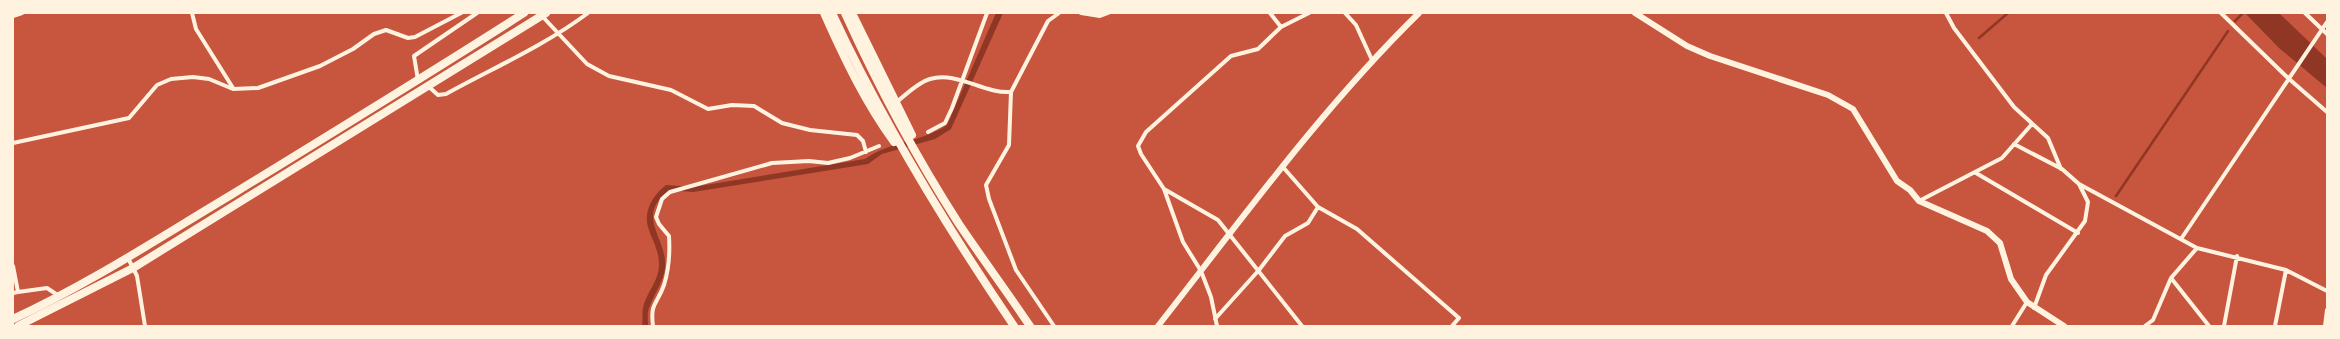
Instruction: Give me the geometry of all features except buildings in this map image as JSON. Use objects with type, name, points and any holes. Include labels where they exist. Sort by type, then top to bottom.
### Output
[{"type":"main road","points":[[13,319],[60,297],[128,257],[418,80],[524,13]]},
{"type":"main road","points":[[18,326],[133,268],[546,13]]},
{"type":"main road","points":[[824,13],[855,79],[878,121],[922,182]]},
{"type":"main road","points":[[832,13],[882,114],[922,182],[1014,326]]},
{"type":"main road","points":[[845,13],[892,109],[931,176],[959,223],[1030,326]]},
{"type":"main road","points":[[852,13],[897,102],[931,176]]},
{"type":"street","points":[[13,16],[22,13]]},
{"type":"street","points":[[192,13],[196,29],[233,89]]},
{"type":"street","points":[[13,142],[129,118],[157,85],[171,79],[193,77],[209,79],[233,89],[258,88],[320,66],[353,49],[374,34],[386,30],[408,38],[416,37],[461,13]]},
{"type":"street","points":[[418,80],[414,56],[476,13]]},
{"type":"street","points":[[539,13],[587,64],[609,76],[671,90],[708,109],[732,106],[754,106],[782,123],[810,130],[857,135],[863,141],[866,152]]},
{"type":"street","points":[[428,86],[438,95],[446,94],[560,34],[588,13]]},
{"type":"street","points":[[928,132],[945,123],[987,13]]},
{"type":"street","points":[[1054,326],[1016,270],[989,199],[986,185],[1009,145],[1011,92],[1048,21],[1059,13]]},
{"type":"street","points":[[1081,13],[1100,16],[1108,13]]},
{"type":"street","points":[[1270,13],[1281,26]]},
{"type":"street","points":[[1217,326],[1211,297],[1201,271],[1183,242],[1164,189],[1141,154],[1138,146],[1140,140],[1231,56],[1258,49],[1281,26],[1309,13]]},
{"type":"street","points":[[1345,13],[1356,25],[1372,60]]},
{"type":"street","points":[[1158,326],[1329,108],[1372,60],[1419,13]]},
{"type":"street","points":[[1635,13],[1698,51],[1828,95],[1853,109],[1898,181],[1910,190],[1919,201],[1971,222],[1987,231],[2000,243],[2011,279],[2027,302],[2034,308],[2064,326]]},
{"type":"street","points":[[1946,13],[1954,28],[2014,107],[2048,138],[2062,169]]},
{"type":"street","points":[[2221,13],[2288,78],[2327,112]]},
{"type":"street","points":[[2305,13],[2327,34]]},
{"type":"street","points":[[2181,239],[2327,22]]},
{"type":"street","points":[[897,102],[930,79],[949,78],[994,92],[1011,92]]},
{"type":"street","points":[[1919,201],[1976,173],[2002,158],[2032,124]]},
{"type":"street","points":[[2014,144],[2062,169],[2079,184],[2197,248],[2237,256],[2286,270],[2327,291]]},
{"type":"street","points":[[653,326],[651,311],[664,285],[670,252],[670,236],[659,224],[656,217],[662,199],[670,192],[693,184],[772,164],[809,161],[828,163],[866,152],[880,146]]},
{"type":"street","points":[[1282,166],[1318,207],[1357,229],[1459,318],[1452,326]]},
{"type":"street","points":[[1976,173],[2078,233]]},
{"type":"street","points":[[2034,308],[2046,275],[2078,233],[2085,221],[2088,202],[2079,184]]},
{"type":"street","points":[[1164,189],[1218,220],[1231,234],[1302,326]]},
{"type":"street","points":[[1215,319],[1259,270],[1285,236],[1308,223],[1318,207]]},
{"type":"street","points":[[2145,326],[2156,315],[2165,287],[2171,278],[2197,248]]},
{"type":"street","points":[[2224,326],[2237,256]]},
{"type":"street","points":[[128,257],[136,276],[145,326]]},
{"type":"street","points":[[13,266],[15,293],[47,288],[60,297]]},
{"type":"street","points":[[2275,326],[2286,270]]},
{"type":"street","points":[[2171,278],[2208,326]]},
{"type":"street","points":[[2012,326],[2027,302]]},
{"type":"street","points":[[2325,326],[2327,310]]},
{"type":"shaded area","points":[[996,13],[1003,13],[951,129],[935,139],[882,154],[868,164],[693,192],[669,190],[659,200],[654,209],[653,219],[665,257],[665,268],[660,284],[648,310],[648,326],[642,326],[643,308],[655,282],[659,265],[656,246],[649,230],[647,217],[650,204],[661,189],[666,185],[693,187],[865,159],[886,148],[937,131],[947,125]]},
{"type":"shaded area","points":[[2245,13],[2279,13],[2327,59],[2327,88],[2279,48]]},
{"type":"waterway","points":[[1979,38],[2008,13]]},
{"type":"waterway","points":[[2235,21],[2243,13]]},
{"type":"waterway","points":[[2116,196],[2228,31]]}]
